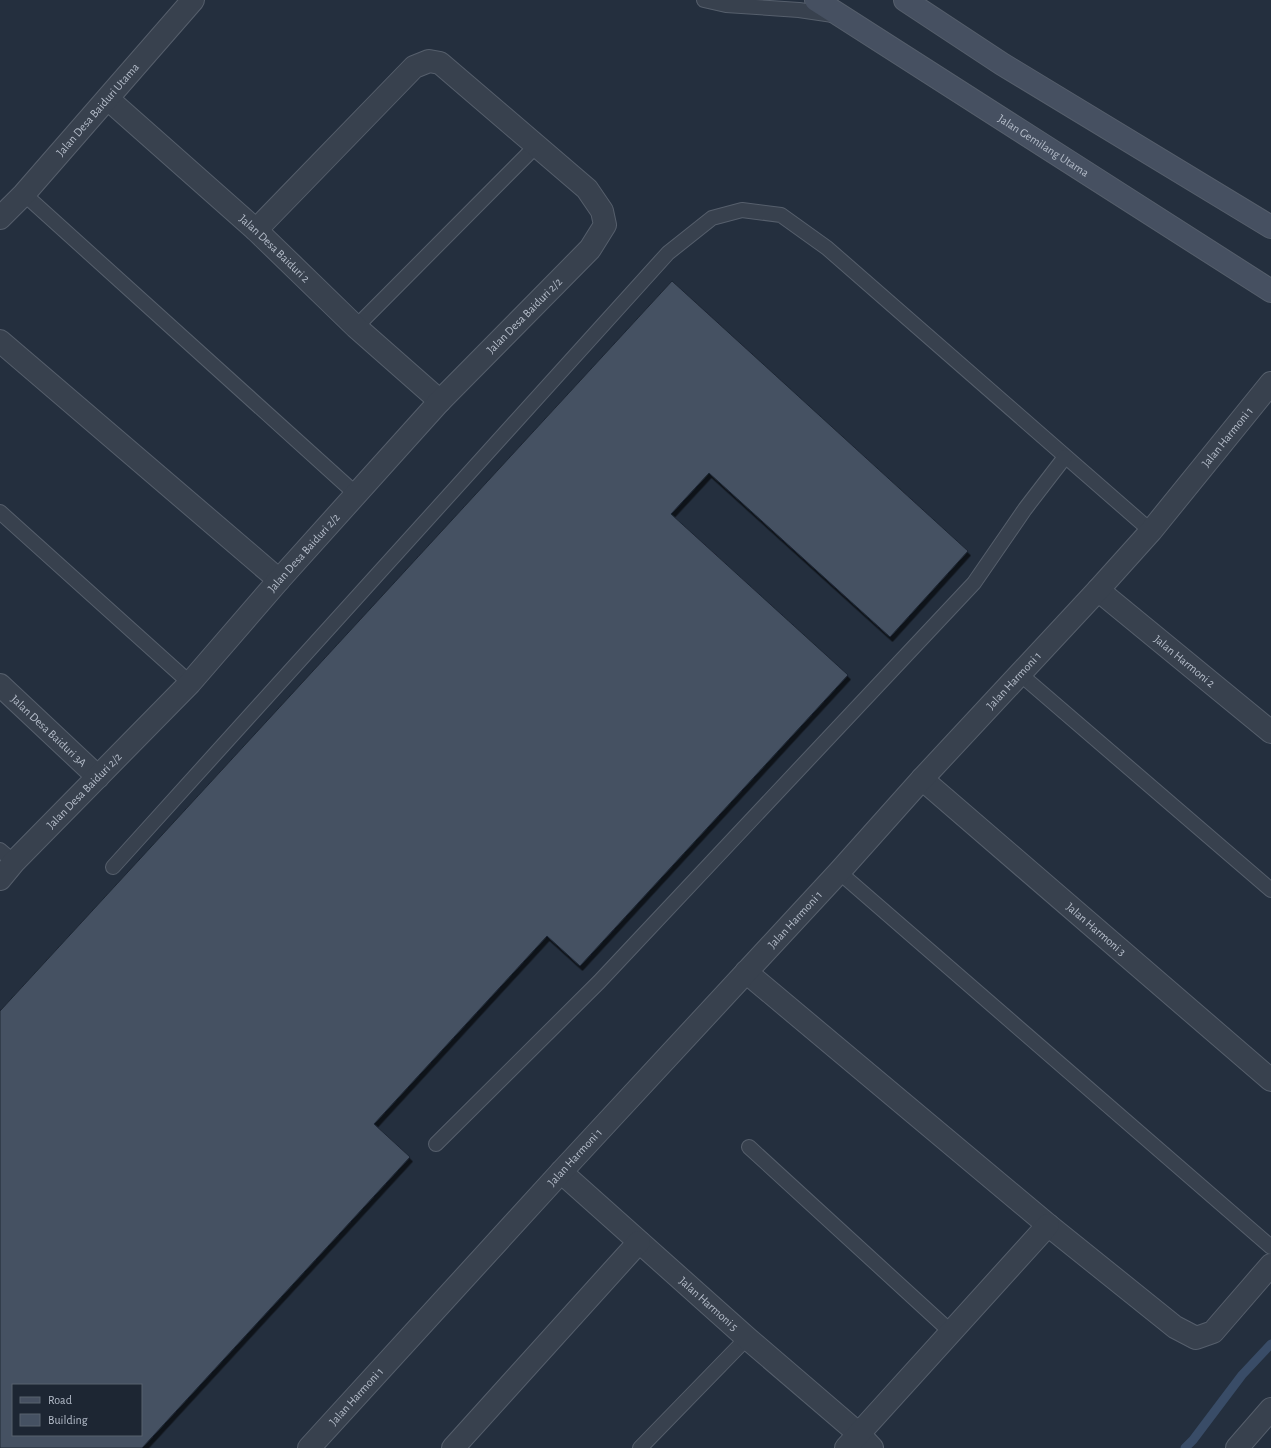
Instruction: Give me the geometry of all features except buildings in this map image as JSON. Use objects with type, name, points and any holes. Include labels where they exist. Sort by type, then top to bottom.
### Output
[{"type":"main road","name":"Jalan Gemilang Utama","points":[[816,0],[1271,290]]},
{"type":"main road","points":[[905,0],[1002,64],[1271,227]]},
{"type":"street","name":"Jalan Desa Baiduri Utama","points":[[0,218],[24,194],[193,0]]},
{"type":"street","points":[[256,230],[414,67],[429,60],[440,64],[536,146]]},
{"type":"street","name":"Jalan Desa Baiduri 2","points":[[108,99],[256,230],[356,327],[440,401]]},
{"type":"street","name":"Jalan Desa Baiduri 2/2","points":[[0,879],[7,856],[98,777],[190,683],[278,580],[440,401],[590,249],[605,225],[602,211],[586,189],[536,146]]},
{"type":"street","points":[[0,341],[278,580]]},
{"type":"street","name":"Jalan Harmoni 1","points":[[309,1448],[561,1172],[839,872],[922,779],[1098,590],[1150,531],[1271,384]]},
{"type":"street","name":"Jalan Harmoni 2","points":[[1098,590],[1271,732]]},
{"type":"street","name":"Jalan Desa Baiduri 3A","points":[[0,685],[98,777]]},
{"type":"street","name":"Jalan Harmoni 3","points":[[922,779],[1271,1080]]},
{"type":"street","points":[[746,972],[1048,1225],[1175,1327],[1196,1338],[1213,1332],[1271,1265]]},
{"type":"street","name":"Jalan Harmoni 5","points":[[561,1172],[747,1338],[859,1443]]},
{"type":"street","points":[[859,1443],[951,1332],[1048,1225]]},
{"type":"street","points":[[453,1448],[639,1242]]},
{"type":"street","points":[[1237,1448],[1271,1409]]},
{"type":"lane","points":[[704,0],[726,4],[799,10],[841,16]]},
{"type":"lane","points":[[356,327],[536,146]]},
{"type":"lane","points":[[24,194],[356,494]]},
{"type":"lane","points":[[113,867],[668,253],[712,218],[742,210],[781,215],[827,248],[1150,531]]},
{"type":"lane","points":[[436,1144],[599,982],[974,583],[1025,509],[1065,457]]},
{"type":"lane","points":[[0,512],[190,683]]},
{"type":"lane","points":[[1020,674],[1271,890]]},
{"type":"lane","points":[[839,872],[1271,1247]]},
{"type":"lane","points":[[748,1147],[951,1332]]},
{"type":"lane","points":[[640,1448],[747,1338]]},
{"type":"waterway","points":[[1185,1448],[1193,1440],[1242,1375],[1271,1344]]}]
